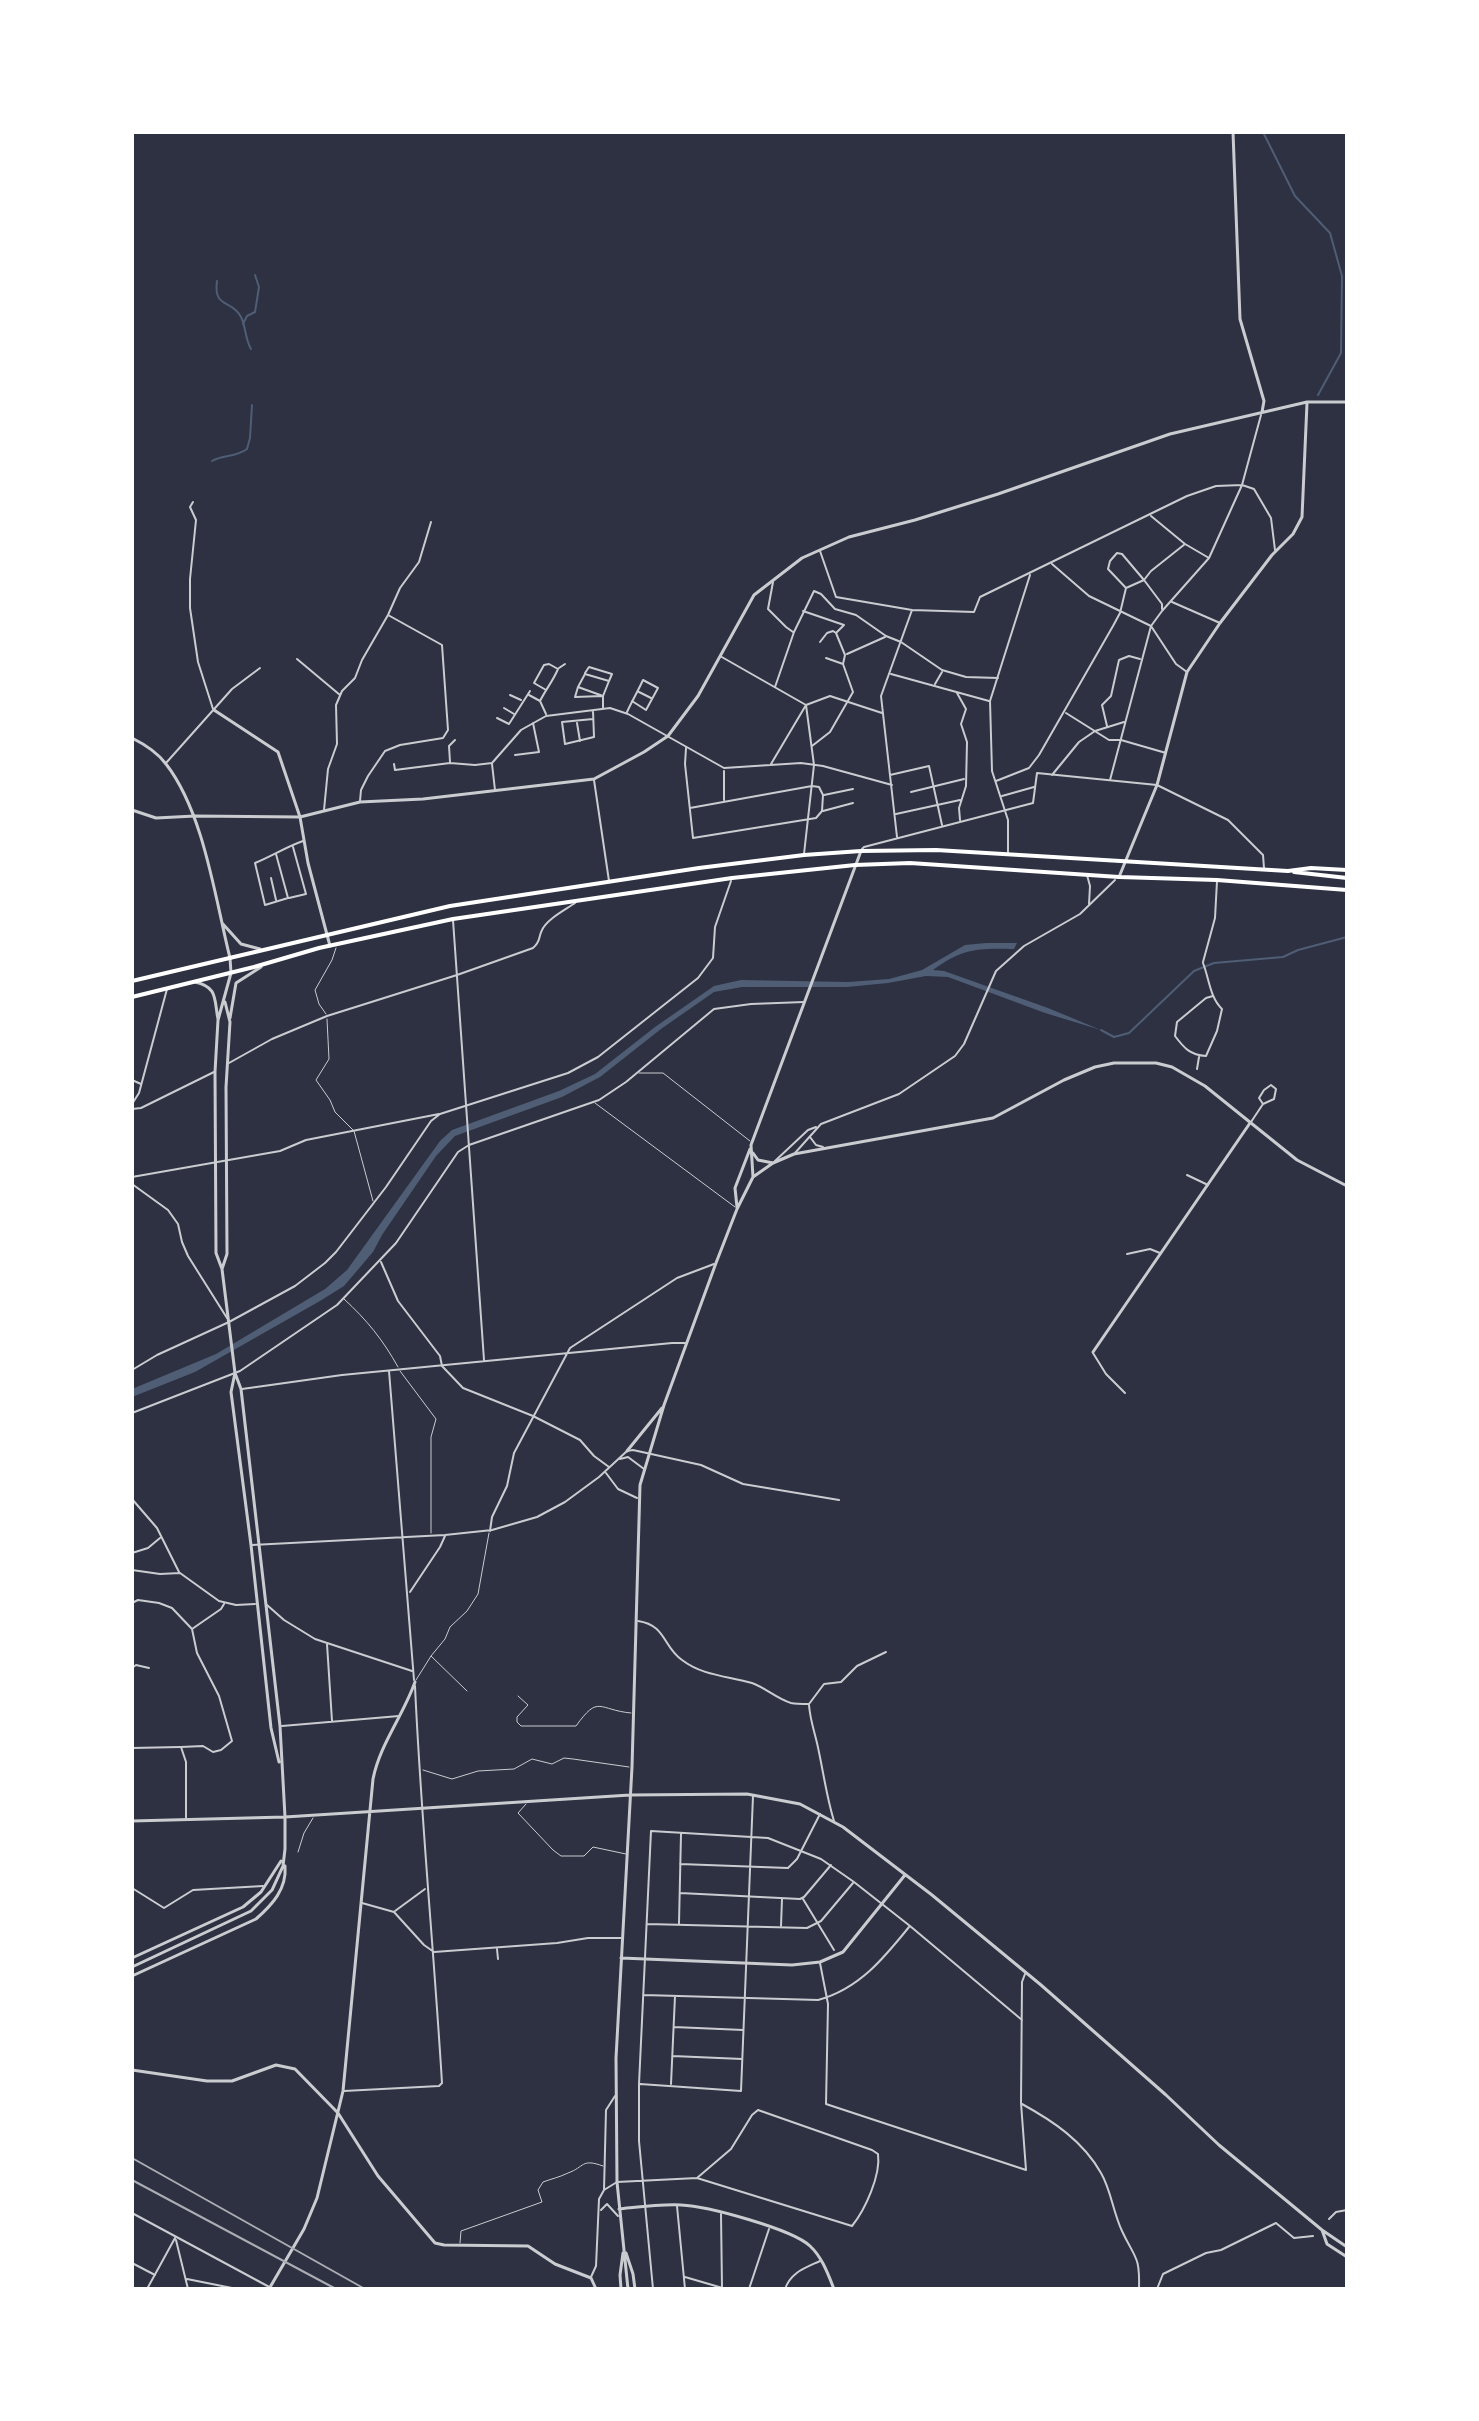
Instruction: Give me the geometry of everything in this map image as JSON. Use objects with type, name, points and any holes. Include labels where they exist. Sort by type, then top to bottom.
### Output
[{"type":"main road","points":[[132,981],[450,906],[804,855],[907,849],[1008,853],[1288,871],[1347,878]]},
{"type":"main road","points":[[132,997],[337,944],[453,919],[732,878],[855,865],[910,863],[1347,888]]},
{"type":"main road","points":[[1288,871],[1311,868],[1347,870]]},
{"type":"street","points":[[1110,781],[1151,626],[1209,558],[1242,485],[1262,412],[1264,401],[1240,319],[1233,132]]},
{"type":"street","points":[[753,1177],[808,1130],[899,1094],[955,1056],[964,1044],[992,978],[1024,946],[1080,914],[1119,877],[1157,785],[1187,672],[1275,551],[1293,534],[1302,517],[1307,402]]},
{"type":"street","points":[[132,810],[156,818],[300,817],[360,802],[411,800],[594,779],[668,736],[698,696],[754,595],[802,558],[849,537],[998,494],[1142,443],[1307,402],[1347,402]]},
{"type":"street","points":[[819,550],[836,597],[912,610],[974,612],[980,597],[1187,496],[1216,486],[1242,485],[1254,489],[1271,518],[1275,551]]},
{"type":"street","points":[[193,502],[190,507],[196,520],[190,608],[198,662],[214,710],[278,752],[300,817],[330,946]]},
{"type":"street","points":[[1150,515],[1185,544],[1209,558]]},
{"type":"street","points":[[323,811],[328,769],[337,744],[336,705],[342,691],[355,678],[400,588],[419,562],[431,522]]},
{"type":"street","points":[[1126,588],[1144,580],[1185,544]]},
{"type":"street","points":[[1126,588],[1108,569],[1117,553],[1122,554],[1144,580],[1162,604],[1162,611]]},
{"type":"street","points":[[1051,564],[1089,596],[1151,626],[1176,664],[1187,672]]},
{"type":"street","points":[[1008,853],[1008,820],[992,771],[990,701],[1030,574]]},
{"type":"street","points":[[774,578],[768,609],[794,632]]},
{"type":"street","points":[[995,781],[1029,768],[1120,613],[1126,588]]},
{"type":"street","points":[[775,687],[794,632],[814,591],[835,609],[856,615],[942,670],[966,677],[998,678]]},
{"type":"street","points":[[1171,601],[1220,623]]},
{"type":"street","points":[[897,838],[881,696],[912,610]]},
{"type":"street","points":[[803,611],[844,625],[836,633]]},
{"type":"street","points":[[360,802],[361,790],[385,751],[400,745],[443,738],[448,730],[442,645],[388,615]]},
{"type":"street","points":[[820,642],[827,633],[836,633]]},
{"type":"street","points":[[811,747],[830,732],[853,692],[843,664],[845,655],[836,633]]},
{"type":"street","points":[[845,655],[886,636]]},
{"type":"street","points":[[720,656],[806,705]]},
{"type":"street","points":[[1107,726],[1102,705],[1111,696],[1119,660],[1129,656],[1142,660]]},
{"type":"street","points":[[826,658],[843,664]]},
{"type":"street","points":[[297,659],[341,695]]},
{"type":"street","points":[[540,701],[558,669],[565,664]]},
{"type":"street","points":[[546,690],[534,683],[544,665],[558,669]]},
{"type":"street","points":[[603,696],[575,697],[589,667],[612,674],[603,696],[603,709]]},
{"type":"street","points":[[166,763],[232,689],[260,668]]},
{"type":"street","points":[[935,685],[942,670]]},
{"type":"street","points":[[585,674],[609,681]]},
{"type":"street","points":[[889,674],[990,701]]},
{"type":"street","points":[[626,713],[632,701],[637,691],[643,680],[658,688],[646,710],[632,701]]},
{"type":"street","points":[[578,687],[603,696]]},
{"type":"street","points":[[637,691],[652,699]]},
{"type":"street","points":[[497,718],[509,724],[529,693],[540,701],[546,716]]},
{"type":"street","points":[[957,693],[966,709],[961,724],[967,742],[966,786],[961,799],[960,821]]},
{"type":"street","points":[[510,695],[522,701]]},
{"type":"street","points":[[770,766],[806,705],[830,696],[884,713]]},
{"type":"street","points":[[881,696],[886,697]]},
{"type":"street","points":[[804,855],[814,765],[806,705]]},
{"type":"street","points":[[504,708],[515,714]]},
{"type":"street","points":[[394,764],[395,770],[450,763],[492,763],[521,730],[546,716],[618,709],[724,768],[801,763],[892,785]]},
{"type":"street","points":[[593,710],[594,737],[565,744],[562,722],[593,719]]},
{"type":"street","points":[[1064,713],[1109,740],[1121,740],[1167,753]]},
{"type":"street","points":[[577,721],[580,742]]},
{"type":"street","points":[[1052,775],[1079,742],[1095,731],[1125,721]]},
{"type":"street","points":[[515,755],[539,752],[533,723]]},
{"type":"street","points":[[132,738],[166,763],[195,816],[230,958],[231,973],[218,1020]]},
{"type":"street","points":[[450,763],[449,746],[455,740]]},
{"type":"street","points":[[686,747],[693,838],[806,821],[816,818],[822,811],[853,803]]},
{"type":"street","points":[[449,754],[457,752]]},
{"type":"street","points":[[492,763],[496,791]]},
{"type":"street","points":[[890,775],[929,766],[943,827]]},
{"type":"street","points":[[724,768],[724,801]]},
{"type":"street","points":[[737,1209],[735,1188],[864,847],[1033,803],[1037,773],[1157,785],[1228,820],[1263,855],[1264,870]]},
{"type":"street","points":[[911,792],[965,778]]},
{"type":"street","points":[[594,779],[610,882]]},
{"type":"street","points":[[690,808],[812,786],[819,787],[823,795],[822,811]]},
{"type":"street","points":[[1000,796],[1035,786]]},
{"type":"street","points":[[823,795],[853,789]]},
{"type":"street","points":[[895,815],[961,799]]},
{"type":"street","points":[[293,845],[306,894],[265,905],[255,863],[293,845],[304,841]]},
{"type":"street","points":[[276,854],[288,898]]},
{"type":"street","points":[[1086,874],[1090,886],[1089,905]]},
{"type":"street","points":[[271,878],[276,902]]},
{"type":"street","points":[[132,1177],[280,1151],[306,1140],[440,1114],[568,1073],[598,1057],[698,978],[713,958],[715,927],[732,878]]},
{"type":"street","points":[[1213,996],[1206,998],[1177,1022],[1175,1036],[1186,1051],[1200,1056],[1206,1056],[1222,1009],[1214,1002],[1213,996],[1210,982],[1203,962],[1215,918],[1217,880]]},
{"type":"street","points":[[227,1065],[272,1039],[327,1016],[533,948],[538,944],[542,930],[576,903]]},
{"type":"street","points":[[453,919],[484,1362]]},
{"type":"street","points":[[221,921],[241,944],[264,950]]},
{"type":"street","points":[[222,1269],[227,1254],[227,1065],[230,1022],[236,983],[266,964]]},
{"type":"street","points":[[191,982],[208,986],[213,991],[218,1020],[215,1072],[216,1253],[222,1269],[230,1328],[234,1371],[231,1392],[271,1728],[281,1771]]},
{"type":"street","points":[[167,988],[132,1106],[141,1108],[215,1072]]},
{"type":"street","points":[[224,1002],[230,1022]]},
{"type":"street","points":[[132,1413],[234,1371],[326,1313],[396,1243],[458,1152],[469,1145],[594,1102],[638,1073],[714,1009],[751,1004],[805,1003]]},
{"type":"street","points":[[1197,1069],[1200,1056]]},
{"type":"street","points":[[752,1144],[754,1157],[773,1163],[794,1154],[993,1118],[1095,1067],[1114,1063],[1156,1063],[1172,1067],[1205,1086],[1297,1160],[1347,1186]]},
{"type":"street","points":[[132,1080],[141,1084]]},
{"type":"street","points":[[1125,1393],[1106,1374],[1093,1352],[1263,1104],[1274,1099],[1276,1089],[1271,1085],[1259,1098],[1263,1104]]},
{"type":"street","points":[[132,1370],[295,1286],[325,1263],[386,1187],[431,1121],[440,1114]]},
{"type":"street","points":[[794,1154],[817,1126]]},
{"type":"street","points":[[810,1137],[816,1145],[824,1148]]},
{"type":"street","points":[[628,2289],[617,2182],[616,2095],[632,1767],[639,1498],[644,1469],[686,1343],[737,1209],[753,1177],[752,1144]]},
{"type":"street","points":[[1187,1175],[1209,1186]]},
{"type":"street","points":[[132,1184],[168,1210],[178,1224],[188,1256],[229,1322]]},
{"type":"street","points":[[1127,1254],[1150,1249],[1162,1253]]},
{"type":"street","points":[[380,1260],[398,1301],[440,1356],[442,1366],[463,1388],[533,1416],[580,1440],[610,1468]]},
{"type":"street","points":[[490,1531],[492,1517],[507,1486],[514,1453],[567,1352],[677,1278],[716,1263]]},
{"type":"street","points":[[241,1389],[567,1352],[686,1343]]},
{"type":"street","points":[[132,1976],[256,1919],[281,1890],[285,1874],[280,1726],[241,1389],[234,1371]]},
{"type":"street","points":[[343,2091],[439,2086],[442,2083],[434,1952],[420,1807],[415,1682],[389,1371]]},
{"type":"street","points":[[251,1545],[490,1531],[528,1520],[577,1494],[610,1468],[664,1405]]},
{"type":"street","points":[[627,1451],[701,1465],[743,1484],[839,1500]]},
{"type":"street","points":[[619,1459],[628,1457],[644,1469]]},
{"type":"street","points":[[605,1472],[618,1489],[639,1498]]},
{"type":"street","points":[[132,1499],[157,1528],[180,1573],[225,1603],[256,1604]]},
{"type":"street","points":[[408,1595],[445,1535]]},
{"type":"street","points":[[132,1553],[148,1548],[161,1537]]},
{"type":"street","points":[[132,1570],[180,1573]]},
{"type":"street","points":[[132,1603],[138,1600],[172,1608],[192,1629],[197,1653],[219,1696],[232,1741],[213,1752],[203,1746],[132,1748]]},
{"type":"street","points":[[192,1629],[225,1603]]},
{"type":"street","points":[[266,1604],[297,1629],[413,1671]]},
{"type":"street","points":[[636,1621],[652,1625],[666,1639],[673,1654],[684,1662],[721,1678],[753,1684],[792,1703],[809,1704]]},
{"type":"street","points":[[327,1642],[332,1721]]},
{"type":"street","points":[[834,1821],[809,1704],[824,1684],[841,1682],[857,1666],[886,1652]]},
{"type":"street","points":[[132,1668],[136,1665],[149,1668]]},
{"type":"street","points":[[132,2213],[271,2289],[304,2229],[312,2210],[343,2091],[376,1766],[415,1682]]},
{"type":"street","points":[[280,1726],[400,1716]]},
{"type":"street","points":[[181,1747],[186,1762],[186,1819]]},
{"type":"street","points":[[132,1821],[315,1816],[630,1795],[753,1795],[800,1804],[834,1821],[906,1874],[1026,1973],[1219,2145],[1347,2247]]},
{"type":"street","points":[[639,2084],[741,2091],[753,1795]]},
{"type":"street","points":[[680,1864],[788,1868],[802,1850],[820,1814]]},
{"type":"street","points":[[653,2289],[641,2180],[639,2084],[651,1831],[751,1836],[802,1850],[831,1865],[854,1882],[1022,2020]]},
{"type":"street","points":[[679,1924],[681,1833]]},
{"type":"street","points":[[132,1958],[243,1907],[254,1899],[284,1858]]},
{"type":"street","points":[[132,1967],[251,1911],[277,1880],[284,1858]]},
{"type":"street","points":[[680,1893],[803,1898],[831,1865]]},
{"type":"street","points":[[621,1958],[792,1965],[820,1962],[843,1952],[906,1874]]},
{"type":"street","points":[[646,1924],[807,1928],[818,1923],[854,1882]]},
{"type":"street","points":[[132,1888],[164,1908],[193,1890],[265,1885]]},
{"type":"street","points":[[394,1912],[427,1889]]},
{"type":"street","points":[[803,1898],[834,1950]]},
{"type":"street","points":[[781,1928],[782,1899]]},
{"type":"street","points":[[361,1903],[394,1912],[434,1952],[588,1938],[622,1938]]},
{"type":"street","points":[[643,1995],[808,2000],[828,1997],[867,1975],[910,1926]]},
{"type":"street","points":[[497,1948],[498,1959]]},
{"type":"street","points":[[820,1962],[828,1997],[826,2104],[1026,2170],[1021,2103],[1022,1982],[1026,1973]]},
{"type":"street","points":[[670,2086],[675,1996]]},
{"type":"street","points":[[673,2027],[743,2030]]},
{"type":"street","points":[[672,2056],[742,2059]]},
{"type":"street","points":[[132,2070],[207,2081],[232,2081],[278,2065],[295,2069],[338,2113],[378,2176],[435,2243],[528,2246],[555,2264],[591,2278],[596,2289]]},
{"type":"street","points":[[591,2278],[596,2266],[599,2199],[604,2190],[606,2110],[616,2095]]},
{"type":"street","points":[[1021,2103],[1045,2116],[1081,2145],[1102,2174],[1122,2231],[1139,2262],[1139,2289]]},
{"type":"street","points":[[604,2190],[617,2182],[697,2178],[852,2226],[878,2174],[879,2163],[878,2154],[872,2150],[758,2110],[731,2149],[697,2178]]},
{"type":"street","points":[[600,2211],[607,2204],[620,2217]]},
{"type":"street","points":[[619,2209],[677,2205],[700,2207],[800,2238],[813,2248],[834,2289]]},
{"type":"street","points":[[677,2205],[685,2289]]},
{"type":"street","points":[[1329,2219],[1336,2212],[1347,2210]]},
{"type":"street","points":[[684,2276],[724,2288],[721,2213]]},
{"type":"street","points":[[1157,2289],[1163,2274],[1276,2223],[1294,2238],[1313,2236]]},
{"type":"street","points":[[749,2289],[769,2227]]},
{"type":"street","points":[[1322,2230],[1327,2244],[1347,2257]]},
{"type":"street","points":[[147,2289],[175,2237]]},
{"type":"street","points":[[175,2237],[188,2289]]},
{"type":"street","points":[[621,2289],[624,2246]]},
{"type":"street","points":[[624,2246],[635,2289]]},
{"type":"street","points":[[785,2289],[788,2279],[795,2272],[821,2260]]},
{"type":"street","points":[[132,2263],[155,2275]]},
{"type":"street","points":[[186,2278],[237,2289]]},
{"type":"lane","points":[[337,944],[315,990],[327,1016],[329,1059],[316,1080],[335,1112],[354,1131],[373,1201]]},
{"type":"lane","points":[[638,1073],[663,1073],[752,1144]]},
{"type":"lane","points":[[594,1102],[737,1209]]},
{"type":"lane","points":[[343,1299],[365,1318],[383,1340],[399,1370],[436,1419],[431,1437],[431,1536]]},
{"type":"lane","points":[[415,1682],[450,1627],[467,1611],[478,1594],[490,1531]]},
{"type":"lane","points":[[431,1656],[467,1691]]},
{"type":"lane","points":[[518,1696],[528,1705],[517,1717],[521,1726],[576,1726],[587,1710],[593,1707],[633,1713]]},
{"type":"lane","points":[[418,1769],[452,1779],[475,1772],[514,1769],[532,1759],[552,1764],[564,1758],[632,1767]]},
{"type":"lane","points":[[527,1802],[518,1813],[561,1856],[584,1856],[593,1847],[627,1854]]},
{"type":"lane","points":[[298,1852],[304,1833],[315,1816]]},
{"type":"lane","points":[[460,2245],[461,2231],[542,2202],[538,2190],[543,2182],[570,2173],[588,2162],[604,2166]]},
{"type":"water","points":[[1017,943],[1014,949],[981,949],[963,953],[933,970],[944,971],[1048,1008],[1101,1030],[948,977],[926,976],[847,987],[742,987],[714,992],[600,1077],[562,1097],[455,1136],[436,1156],[373,1252],[344,1286],[195,1372],[132,1397],[132,1389],[216,1354],[325,1289],[347,1270],[440,1141],[452,1130],[559,1091],[595,1074],[714,986],[741,980],[848,982],[889,979],[922,970],[965,945]]},
{"type":"waterway","points":[[1263,132],[1295,196],[1330,233],[1342,276],[1341,353],[1318,395]]},
{"type":"waterway","points":[[243,324],[247,316],[255,312],[259,287],[255,275]]},
{"type":"waterway","points":[[217,281],[218,296],[241,317],[251,349]]},
{"type":"waterway","points":[[212,461],[247,449],[252,405]]},
{"type":"waterway","points":[[1101,1030],[1114,1037],[1129,1033],[1194,971],[1214,963],[1283,957],[1347,937]]},
{"type":"railway","points":[[132,2158],[365,2289]]},
{"type":"railway","points":[[132,2180],[336,2289]]}]
